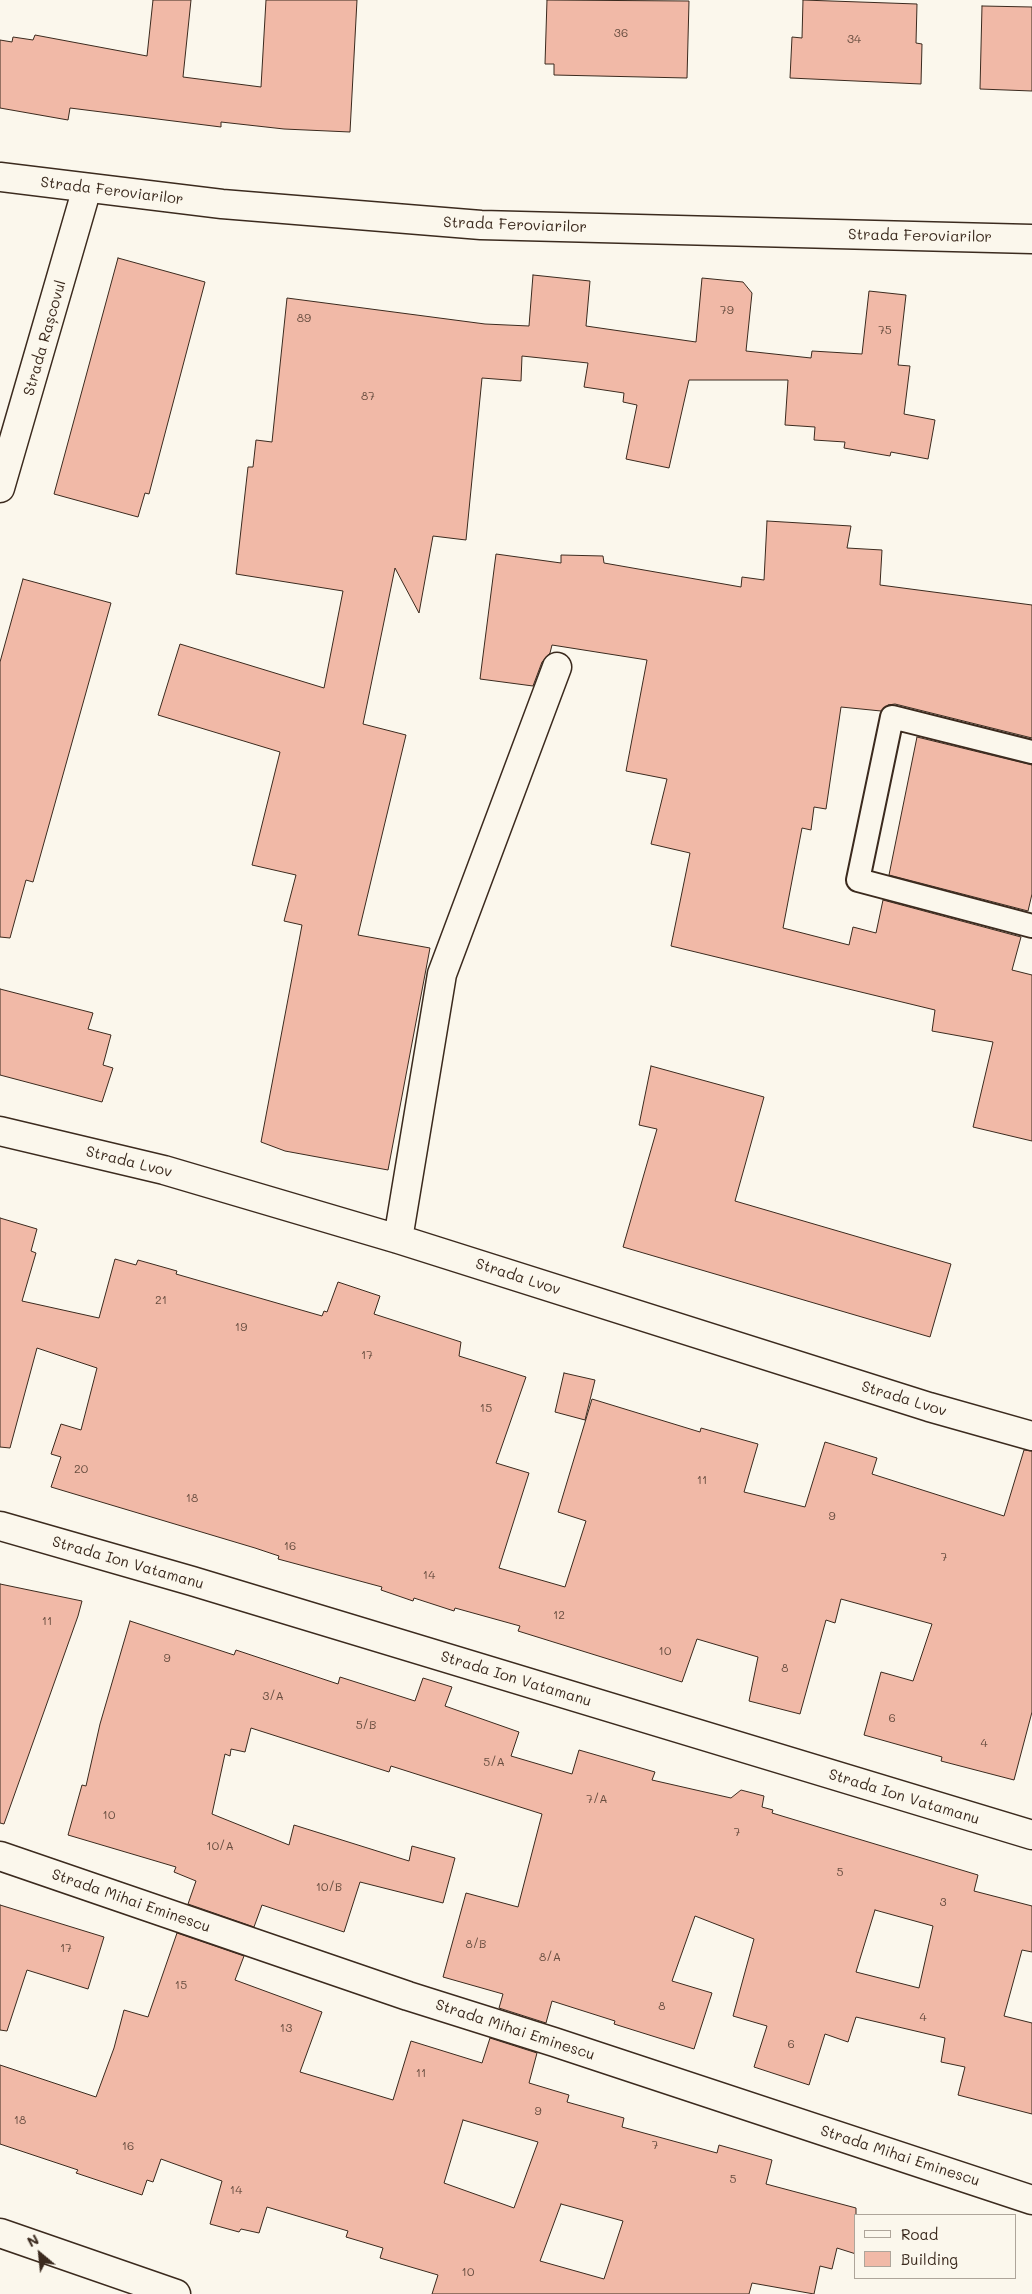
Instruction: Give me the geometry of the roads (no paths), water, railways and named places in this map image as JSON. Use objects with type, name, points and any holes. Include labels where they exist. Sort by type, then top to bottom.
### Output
[{"type":"street","name":"Strada Feroviarilor","points":[[0,178],[222,204],[481,225],[1032,239]]},
{"type":"street","name":"Strada Rașcovul","points":[[0,488],[87,188]]},
{"type":"street","points":[[398,1239],[442,974],[557,667]]},
{"type":"street","name":"Strada Lvov","points":[[0,1131],[164,1170],[398,1239],[929,1407],[1032,1436]]},
{"type":"street","name":"Strada Ion Vatamanu","points":[[0,1526],[192,1581],[1032,1835]]},
{"type":"street","name":"Strada Mihai Eminescu","points":[[0,1856],[408,1996],[554,2042],[1032,2200]]},
{"type":"street","points":[[0,2233],[176,2294]]},
{"type":"lane","points":[[1032,752],[892,717],[858,880],[1032,926]]}]
